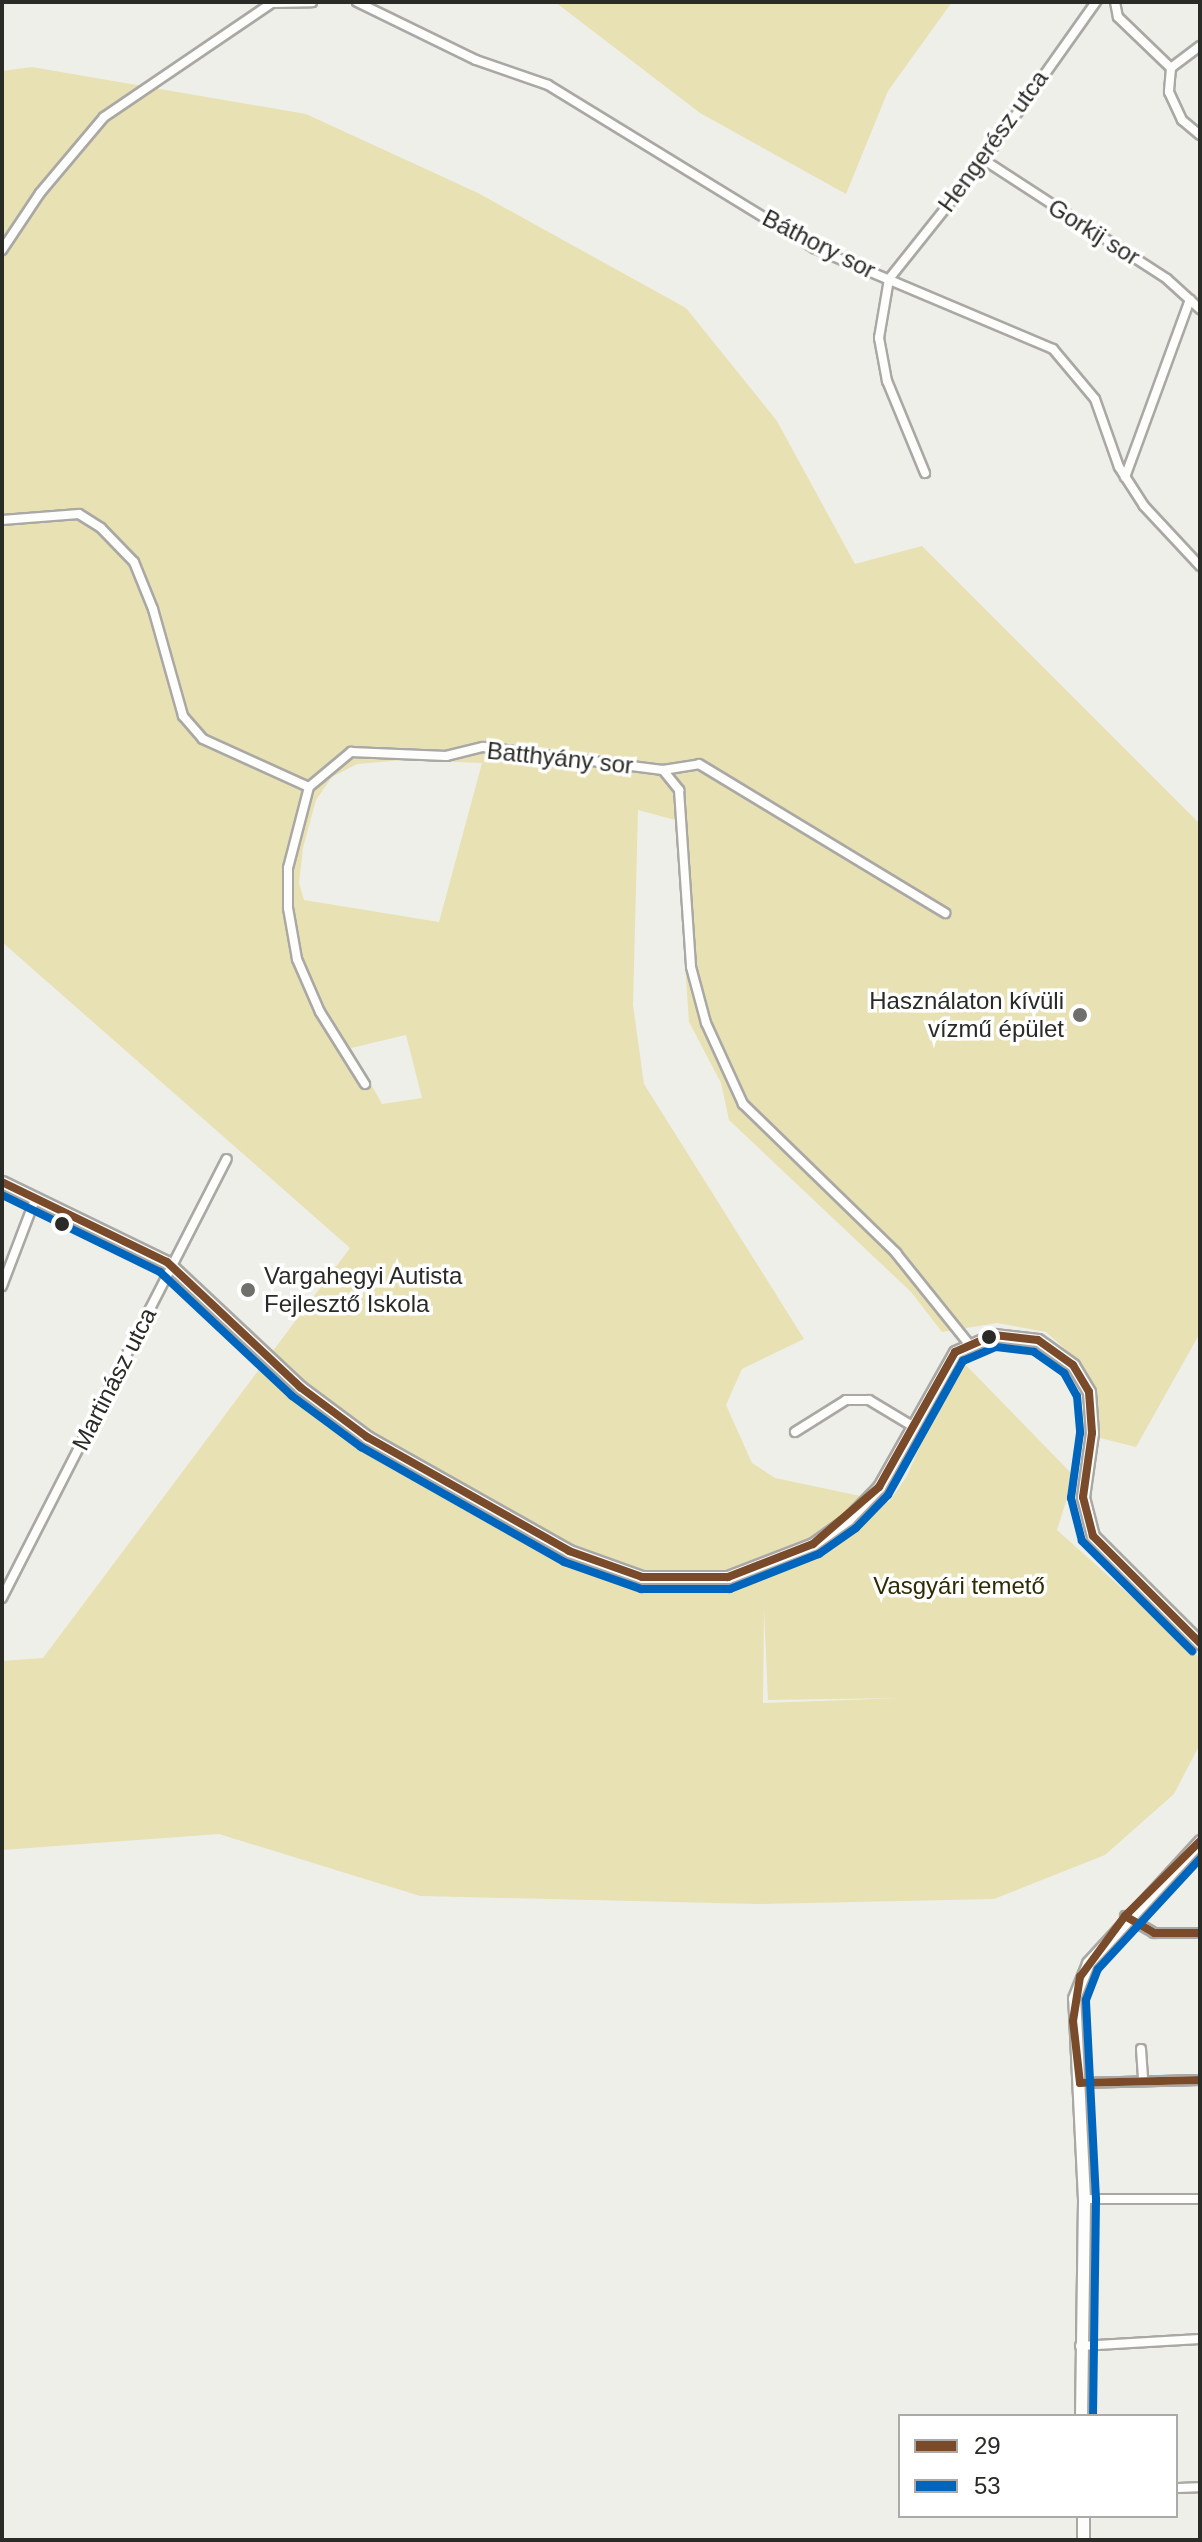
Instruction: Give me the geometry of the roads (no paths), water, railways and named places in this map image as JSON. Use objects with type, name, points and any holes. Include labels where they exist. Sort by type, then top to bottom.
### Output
[{"type":"main road","points":[[2,1182],[173,1267],[300,1387],[367,1437],[569,1551],[642,1577],[728,1577],[803,1549],[869,1500],[914,1427],[942,1368],[968,1343],[994,1335],[1027,1337],[1049,1345],[1078,1371],[1092,1405],[1083,1497],[1093,1536],[1200,1643]]},
{"type":"main road","points":[[1081,2414],[1084,2199],[1080,2083],[1073,2021],[1077,1988],[1088,1963],[1125,1916],[1200,1841]]},
{"type":"main road","points":[[1083,2518],[1083,2540]]},
{"type":"street","points":[[2,250],[40,193],[104,117],[273,2],[312,2]]},
{"type":"street","name":"Báthory sor","points":[[357,2],[476,60],[548,85],[814,248],[1053,349],[1095,399],[1125,477],[1200,566]]},
{"type":"street","name":"Hengerész utca","points":[[889,279],[984,160],[1096,2]]},
{"type":"street","points":[[1115,2],[1118,17],[1171,68],[1173,105],[1200,135]]},
{"type":"street","points":[[1171,68],[1200,46]]},
{"type":"street","name":"Gorkij sor","points":[[984,160],[1142,262],[1200,309]]},
{"type":"street","points":[[889,279],[879,338],[887,381],[925,473]]},
{"type":"street","points":[[1125,477],[1190,299]]},
{"type":"street","points":[[2,520],[79,514],[101,528],[134,562],[153,609],[183,716],[203,739],[309,787],[288,868],[288,908],[297,959],[320,1012],[365,1084]]},
{"type":"street","name":"Batthyány sor","points":[[309,787],[351,752],[446,756],[483,747],[663,770],[699,764],[945,913]]},
{"type":"street","name":"Batthyány sor","points":[[663,770],[679,790],[691,967],[706,1023],[743,1104],[896,1253],[968,1343]]},
{"type":"street","name":"Martinász utca","points":[[2,1598],[227,1159]]},
{"type":"street","points":[[2,1286],[36,1197]]},
{"type":"street","points":[[795,1432],[846,1400],[869,1400],[914,1427]]},
{"type":"street","points":[[1125,1916],[1154,1933],[1200,1933]]},
{"type":"street","points":[[1141,2049],[1143,2081]]},
{"type":"street","points":[[1080,2083],[1200,2080]]},
{"type":"street","points":[[1084,2199],[1200,2199]]},
{"type":"street","points":[[1080,2346],[1200,2339]]},
{"type":"street","points":[[1178,2488],[1200,2487]]},
{"type":"place","name":"Használaton kívüli vízmű épület","points":[[1080,1015]]},
{"type":"place","name":"Vargahegyi Autista Fejlesztő Iskola","points":[[248,1290]]},
{"type":"park label","name":"Vasgyári temető","points":[[959,1586]]}]
